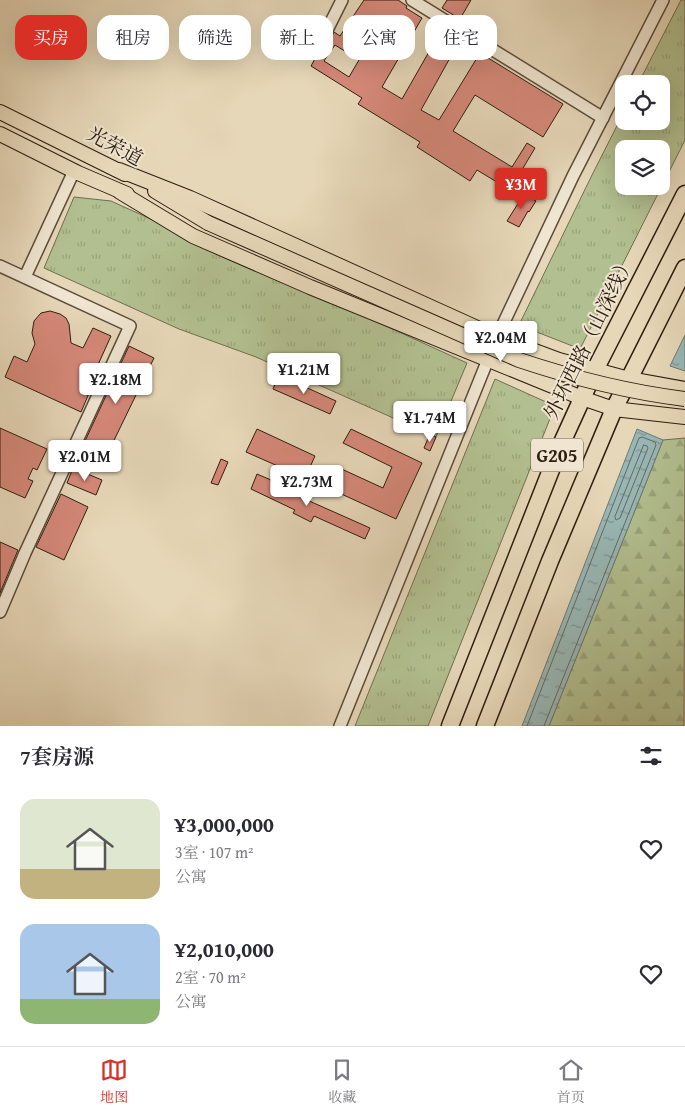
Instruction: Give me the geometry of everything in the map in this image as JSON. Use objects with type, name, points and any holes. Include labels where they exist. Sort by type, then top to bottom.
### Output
[{"type":"highway","name":"外环西路（山深线）","points":[[450,726],[560,447],[595,370],[685,194]]},
{"type":"highway","name":"G205","points":[[485,726],[550,560],[614,409],[685,268]]},
{"type":"main road","name":"光荣道","points":[[0,112],[119,170],[208,223]]},
{"type":"main road","name":"光荣道","points":[[0,134],[120,192]]},
{"type":"main road","points":[[119,170],[190,198],[497,337],[559,360],[595,370],[629,379],[685,389]]},
{"type":"main road","points":[[120,192],[208,223],[519,360],[566,376],[646,394],[685,399]]},
{"type":"main road","points":[[120,192],[193,236],[310,288],[582,398],[614,409],[671,417],[685,417]]},
{"type":"street","points":[[333,18],[342,0]]},
{"type":"street","points":[[340,726],[497,337],[573,176],[663,0]]},
{"type":"street","points":[[415,1],[603,118]]},
{"type":"street","points":[[25,277],[74,171]]},
{"type":"street","points":[[0,266],[130,326],[25,553],[0,612]]},
{"type":"green space","points":[[681,0],[685,0],[685,140],[670,170],[670,140],[615,140],[615,195],[657,195],[580,349],[519,325],[615,130],[670,130],[670,75],[643,75]]},
{"type":"green space","points":[[74,197],[111,201],[467,363],[436,437],[256,357],[179,329],[44,268]]},
{"type":"green space","points":[[495,379],[555,406],[428,726],[355,726]]},
{"type":"green space","points":[[685,438],[684,726],[549,726],[663,440]]},
{"type":"water","points":[[685,335],[685,371],[670,366]]},
{"type":"water","points":[[637,429],[663,440],[549,726],[522,726]]},
{"type":"building","points":[[364,0],[398,0],[407,6],[406,8],[422,18],[415,30],[415,15],[354,15]]},
{"type":"building","points":[[447,0],[471,0],[462,15],[453,15],[442,8]]},
{"type":"building","points":[[334,32],[340,36],[343,32],[343,50],[335,45],[333,48]]},
{"type":"building","points":[[425,59],[449,60],[421,110],[439,120],[476,60],[491,60],[563,104],[543,137],[475,95],[453,131],[512,167],[527,143],[535,148],[510,190],[477,170],[470,181],[417,147],[420,142],[358,104],[362,98],[311,66],[314,60],[325,60],[349,77],[359,60],[398,60],[382,87],[402,99]]},
{"type":"building","points":[[524,194],[536,201],[519,227],[507,221]]},
{"type":"building","points":[[50,311],[66,318],[69,324],[71,343],[83,348],[93,328],[111,336],[87,389],[90,391],[81,412],[5,377],[14,356],[27,362],[35,344],[32,333],[34,321],[41,313]]},
{"type":"building","points":[[129,346],[154,358],[102,465],[79,454]]},
{"type":"building","points":[[279,375],[336,401],[330,414],[273,389]]},
{"type":"building","points":[[0,428],[47,449],[37,470],[33,468],[28,479],[33,481],[25,498],[0,487]]},
{"type":"building","points":[[257,429],[315,456],[305,478],[246,452]]},
{"type":"building","points":[[351,429],[422,463],[396,519],[326,487],[335,466],[383,488],[392,467],[343,443]]},
{"type":"building","points":[[430,434],[436,437],[430,451],[424,448]]},
{"type":"building","points":[[221,459],[228,462],[218,485],[211,483]]},
{"type":"building","points":[[73,468],[102,480],[96,495],[67,483]]},
{"type":"building","points":[[257,474],[298,496],[370,528],[365,539],[314,516],[311,522],[293,513],[295,510],[251,489]]},
{"type":"building","points":[[61,494],[88,507],[64,560],[36,547]]},
{"type":"building","points":[[0,542],[18,550],[0,593]]}]
